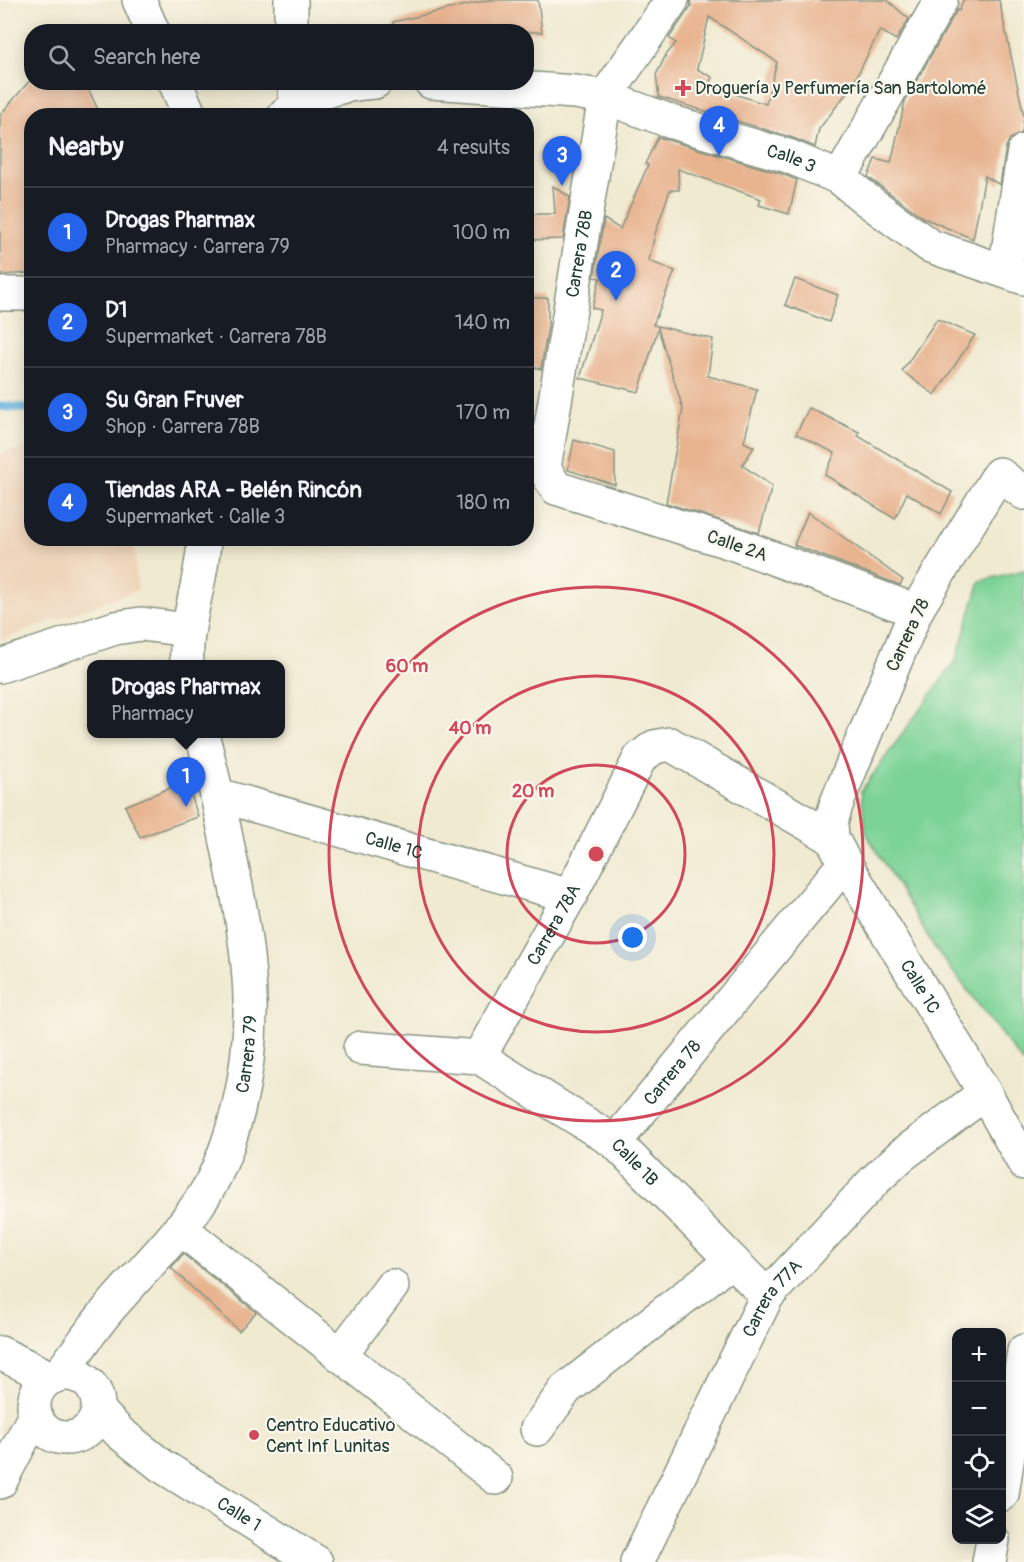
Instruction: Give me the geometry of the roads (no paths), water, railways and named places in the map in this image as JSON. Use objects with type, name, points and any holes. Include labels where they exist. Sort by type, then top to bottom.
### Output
[{"type":"street","points":[[139,0],[150,24]]},
{"type":"street","points":[[291,0],[291,24]]},
{"type":"street","name":"Carrera 78B","points":[[556,488],[544,468],[605,97],[672,0]]},
{"type":"street","points":[[840,178],[942,0]]},
{"type":"street","name":"Calle 3","points":[[534,89],[605,97],[672,122],[788,156],[840,178],[930,246],[1015,274]]},
{"type":"street","points":[[179,90],[186,108]]},
{"type":"street","points":[[292,101],[325,90]]},
{"type":"street","points":[[1015,274],[1024,151]]},
{"type":"street","points":[[0,294],[24,294]]},
{"type":"street","name":"Carrera 78","points":[[615,1142],[838,850],[831,823],[836,805],[916,611],[1011,484]]},
{"type":"street","name":"Calle 2A","points":[[556,488],[732,543],[916,611]]},
{"type":"street","points":[[187,660],[188,630],[204,546]]},
{"type":"street","points":[[0,666],[115,627],[141,624],[188,630]]},
{"type":"street","name":"Carrera 79","points":[[3,1477],[51,1406],[91,1331],[180,1228],[204,1195],[223,1161],[243,1088],[250,1037],[251,987],[248,950],[218,795],[203,738]]},
{"type":"street","name":"Carrera 78A","points":[[479,1057],[570,896],[640,758],[654,747],[670,744],[838,850]]},
{"type":"street","name":"Calle 1C","points":[[218,795],[570,896]]},
{"type":"street","name":"Calle 1C","points":[[838,850],[985,1093],[1024,1163]]},
{"type":"street","points":[[360,1047],[479,1057]]},
{"type":"street","name":"Calle 1B","points":[[479,1057],[615,1142],[767,1296]]},
{"type":"street","name":"Carrera 77A","points":[[637,1562],[767,1296],[881,1174],[902,1155],[985,1093]]},
{"type":"street","points":[[180,1228],[496,1478]]},
{"type":"street","points":[[537,1429],[566,1389],[731,1261]]},
{"type":"street","points":[[340,1355],[392,1286]]},
{"type":"street","points":[[91,1331],[89,1358],[94,1398],[92,1426],[51,1406],[76,1375],[94,1398]]},
{"type":"street","points":[[1003,1490],[1024,1351]]},
{"type":"street","name":"Calle 1","points":[[5,1355],[51,1406],[162,1466],[316,1562]]},
{"type":"street","name":"Calle 1","points":[[94,1398],[120,1433],[162,1466]]},
{"type":"street","points":[[989,1562],[992,1544]]},
{"type":"waterway","points":[[0,406],[24,408]]},
{"type":"place","name":"Droguería y Perfumería San Bartolomé","points":[[683,88]]},
{"type":"place","name":"Tiendas ARA - Belén Rincón","points":[[719,156]]},
{"type":"place","name":"Su Gran Fruver","points":[[562,186]]},
{"type":"place","name":"D1","points":[[616,301]]},
{"type":"place","name":"Drogas Pharmax","points":[[186,807]]},
{"type":"place","name":"Centro Educativo Cent Inf Lunitas","points":[[254,1435]]}]
